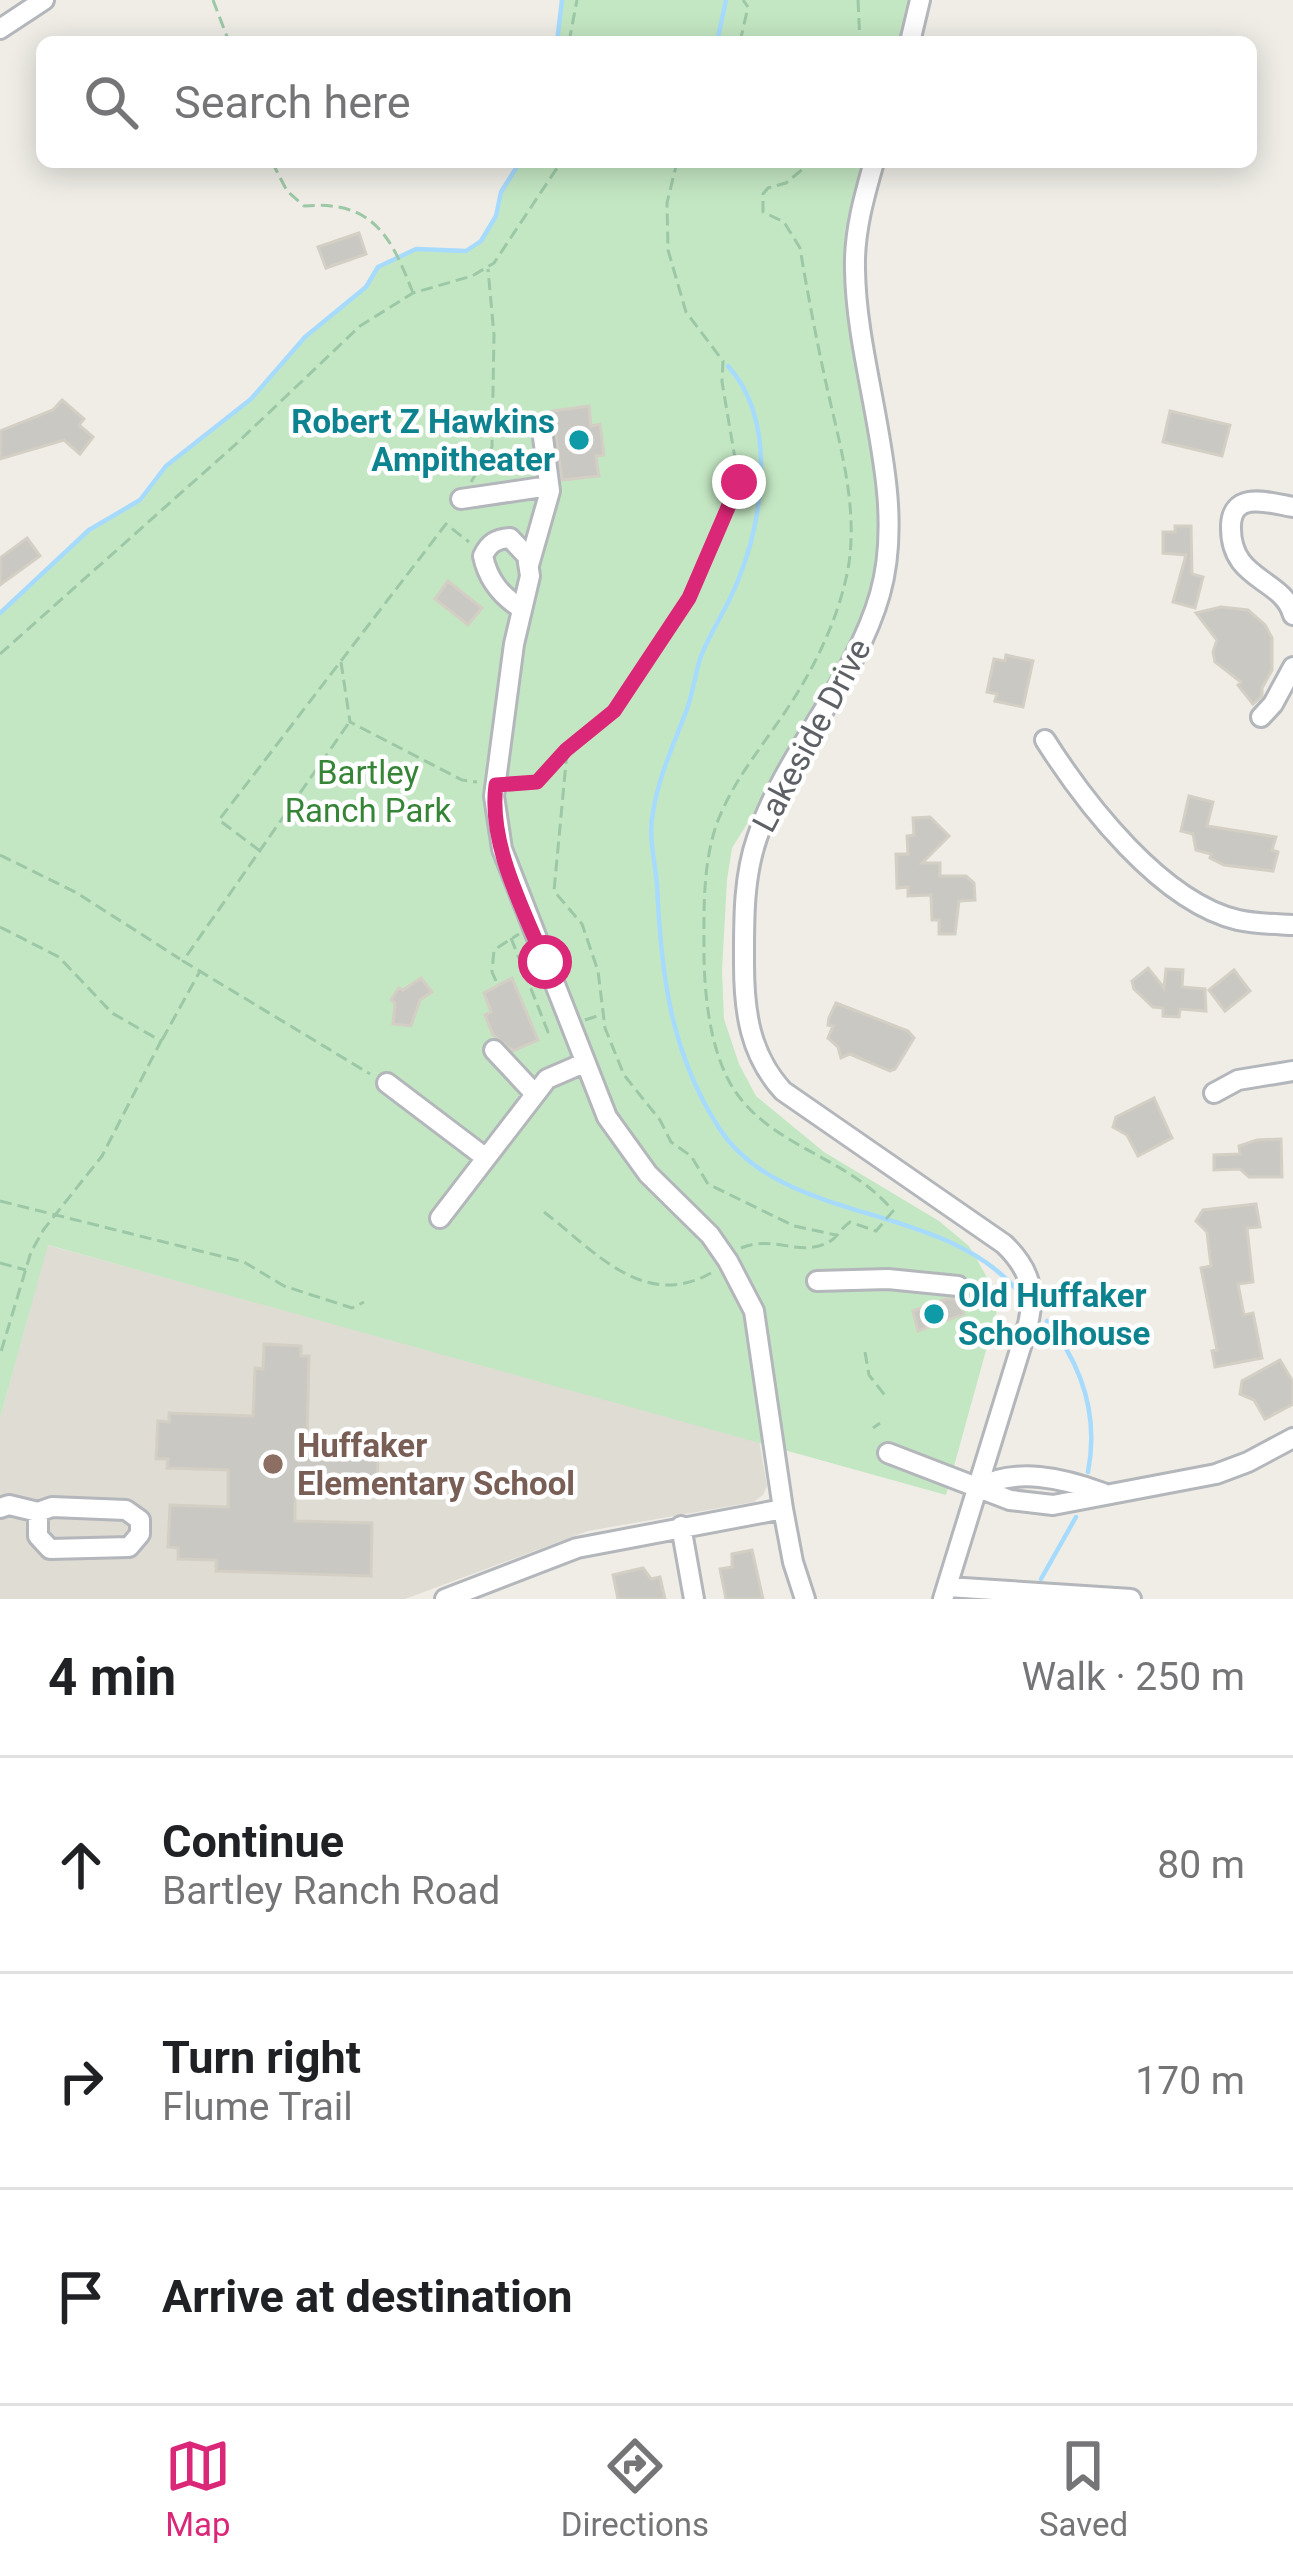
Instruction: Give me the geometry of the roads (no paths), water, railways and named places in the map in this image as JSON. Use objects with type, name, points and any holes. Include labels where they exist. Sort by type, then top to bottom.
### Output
[{"type":"street","points":[[0,29],[44,0]]},
{"type":"street","points":[[911,36],[920,0]]},
{"type":"street","name":"Lakeside Drive","points":[[872,168],[861,209],[854,271],[885,489],[887,560],[877,605],[861,641],[755,842],[745,908],[747,1014],[758,1055],[783,1091],[1004,1244],[1028,1274],[1030,1312],[946,1593]]},
{"type":"street","points":[[838,204],[861,209]]},
{"type":"street","points":[[544,436],[549,486],[522,609],[496,785],[496,822],[531,928],[607,1117],[630,1153],[710,1235],[754,1311],[783,1509],[805,1599]]},
{"type":"street","points":[[461,499],[549,486]]},
{"type":"street","points":[[1293,507],[1251,500],[1241,504],[1232,514],[1231,533],[1240,564],[1290,603],[1293,615]]},
{"type":"street","points":[[522,609],[493,584],[483,556],[493,542],[510,538],[530,565]]},
{"type":"street","points":[[1262,717],[1293,667]]},
{"type":"street","points":[[1045,740],[1076,789],[1110,829],[1160,875],[1205,907],[1234,919],[1293,925]]},
{"type":"street","points":[[494,1050],[535,1094]]},
{"type":"street","points":[[440,1218],[547,1079],[584,1063]]},
{"type":"street","points":[[1214,1094],[1238,1080],[1293,1070]]},
{"type":"street","points":[[387,1083],[480,1166]]},
{"type":"street","points":[[817,1281],[958,1286]]},
{"type":"street","points":[[888,1453],[977,1488],[1001,1475],[1074,1482],[1103,1492],[1182,1482],[1229,1469],[1293,1438]]},
{"type":"street","points":[[0,1508],[126,1510],[140,1520],[140,1534],[129,1547],[50,1549],[38,1536],[38,1512]]},
{"type":"street","points":[[446,1599],[494,1590],[577,1548],[783,1509]]},
{"type":"street","points":[[681,1526],[694,1599]]},
{"type":"street","points":[[946,1593],[1131,1599]]},
{"type":"waterway","points":[[558,36],[562,0]]},
{"type":"waterway","points":[[718,36],[726,0]]},
{"type":"waterway","points":[[0,613],[89,530],[140,500],[166,466],[251,399],[305,337],[366,287],[378,267],[416,249],[466,251],[481,241],[516,168]]},
{"type":"waterway","points":[[728,366],[754,414],[760,442],[759,501],[746,558],[701,656],[652,821],[661,949],[679,1041],[702,1099],[719,1128],[747,1159],[781,1182],[947,1241],[985,1261],[1017,1290]]},
{"type":"waterway","points":[[1047,1321],[1070,1355],[1085,1392],[1091,1431],[1088,1472]]},
{"type":"waterway","points":[[1041,1579],[1076,1517]]},
{"type":"place","name":"Robert Z Hawkins Ampitheater","points":[[579,440]]},
{"type":"place","name":"Old Huffaker Schoolhouse","points":[[934,1314]]},
{"type":"place","name":"Huffaker Elementary School","points":[[273,1464]]},
{"type":"park label","name":"Bartley Ranch Park","points":[[368,791]]}]
